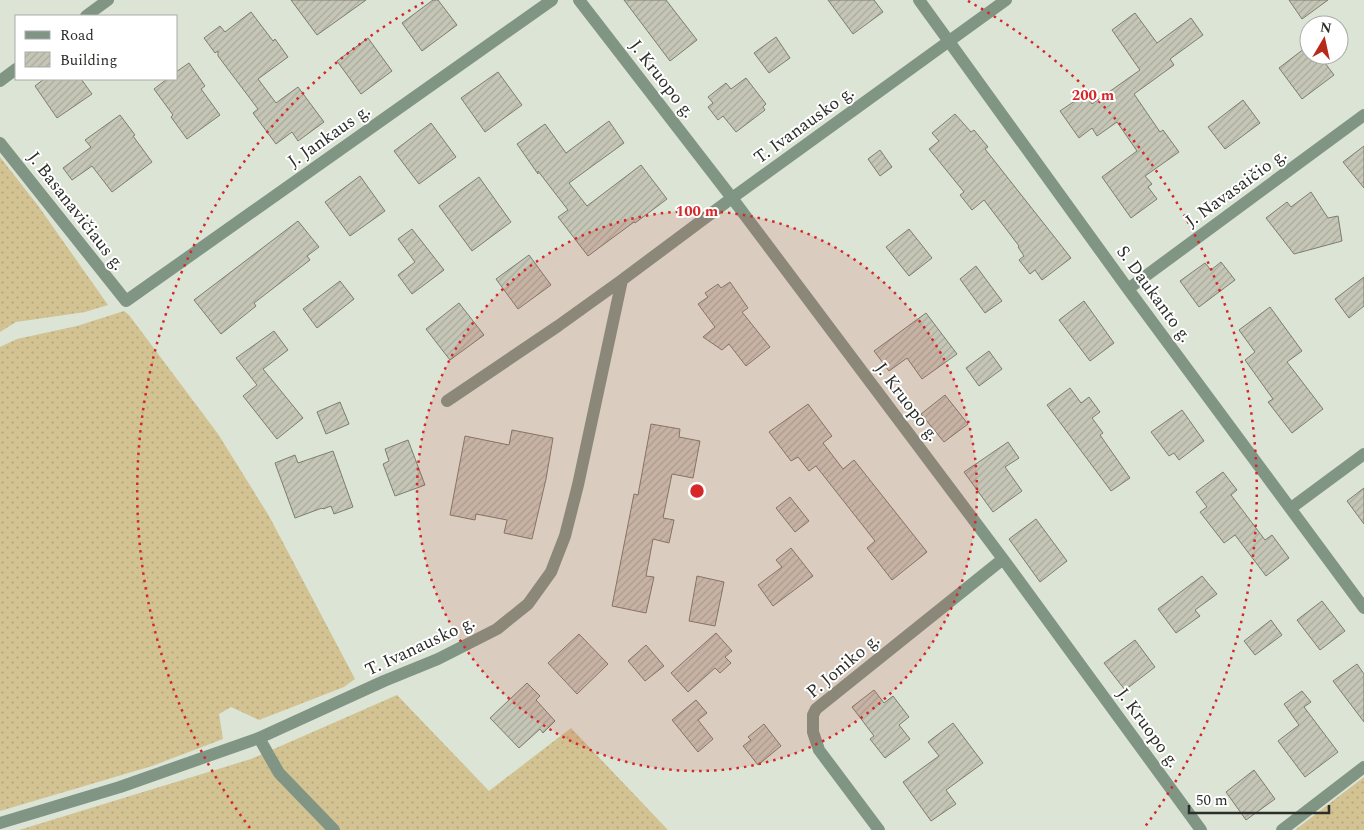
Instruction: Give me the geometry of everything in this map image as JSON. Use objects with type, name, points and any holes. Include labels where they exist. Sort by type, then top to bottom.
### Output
[{"type":"street","points":[[87,15],[108,0]]},
{"type":"street","name":"J. Jankaus g.","points":[[126,301],[552,0]]},
{"type":"street","name":"J. Kruopo g.","points":[[579,0],[732,198],[1003,559],[1201,830]]},
{"type":"street","name":"S. Daukanto g.","points":[[918,0],[1128,289],[1364,608]]},
{"type":"street","name":"T. Ivanausko g.","points":[[447,401],[558,326],[1006,0]]},
{"type":"street","points":[[0,81],[15,70]]},
{"type":"street","name":"J. Navasaičio g.","points":[[1128,289],[1364,115]]},
{"type":"street","name":"J. Basanavičiaus g.","points":[[0,143],[126,301]]},
{"type":"street","name":"T. Ivanausko g.","points":[[0,823],[120,787],[259,738],[384,681],[438,659],[498,629],[528,604],[551,572],[565,536],[578,485],[622,280]]},
{"type":"street","points":[[1291,508],[1364,454]]},
{"type":"street","name":"P. Joniko g.","points":[[879,830],[819,750],[813,732],[813,715],[816,709],[1003,559]]},
{"type":"street","points":[[259,738],[279,774],[334,830]]},
{"type":"street","points":[[1282,830],[1364,767]]},
{"type":"shaded area","points":[[0,157],[39,207],[108,305],[85,312],[16,322],[0,332]]},
{"type":"shaded area","points":[[124,311],[129,315],[218,434],[269,516],[355,679],[344,687],[259,720],[231,707],[219,714],[223,739],[152,766],[0,811],[0,347],[17,339],[77,326]]},
{"type":"shaded area","points":[[397,695],[489,791],[571,728],[668,830],[19,830],[251,759]]},
{"type":"shaded area","points":[[1364,777],[1364,830],[1295,830]]},
{"type":"building","points":[[291,0],[366,0],[317,35]]},
{"type":"building","points":[[433,0],[438,0],[457,25],[422,51],[402,23]]},
{"type":"building","points":[[624,0],[666,0],[697,40],[670,61]]},
{"type":"building","points":[[828,0],[874,0],[883,12],[853,34]]},
{"type":"building","points":[[1289,0],[1328,0],[1307,15],[1299,15]]},
{"type":"building","points":[[251,12],[288,57],[258,79],[276,103],[298,87],[324,122],[298,141],[292,132],[276,144],[253,113],[258,109],[218,56],[218,51],[215,53],[204,38],[220,26],[225,32]]},
{"type":"building","points":[[1135,13],[1157,43],[1191,18],[1203,35],[1170,59],[1174,65],[1134,94],[1160,132],[1163,130],[1179,152],[1145,176],[1152,184],[1148,187],[1157,199],[1131,218],[1102,177],[1137,151],[1117,122],[1097,136],[1092,128],[1079,138],[1060,111],[1085,94],[1092,104],[1140,70],[1112,30]]},
{"type":"building","points":[[776,37],[790,58],[769,73],[754,53]]},
{"type":"building","points":[[368,38],[392,71],[361,94],[337,61]]},
{"type":"building","points":[[1299,53],[1299,65],[1326,65],[1334,75],[1302,99],[1279,68]]},
{"type":"building","points":[[189,63],[205,86],[201,89],[220,115],[187,139],[171,117],[173,115],[154,89],[166,80],[178,80],[178,71]]},
{"type":"building","points":[[498,72],[522,105],[485,132],[461,98]]},
{"type":"building","points":[[746,78],[766,104],[763,107],[765,110],[736,132],[723,116],[718,120],[708,107],[713,103],[708,97],[726,83],[731,89]]},
{"type":"building","points":[[43,80],[82,80],[92,94],[57,118],[35,86]]},
{"type":"building","points":[[1243,100],[1260,123],[1225,149],[1208,127]]},
{"type":"building","points":[[955,114],[971,132],[974,130],[988,147],[985,149],[1071,258],[1042,280],[1035,270],[1030,274],[1019,260],[1024,256],[1019,246],[984,200],[972,210],[960,195],[964,192],[929,149],[939,141],[932,133]]},
{"type":"building","points":[[120,115],[152,162],[112,192],[92,166],[72,180],[63,168],[91,147],[85,140]]},
{"type":"building","points":[[609,121],[624,143],[569,183],[587,206],[641,165],[667,199],[588,256],[558,217],[568,210],[538,171],[538,174],[517,144],[545,124],[566,153]]},
{"type":"building","points":[[431,123],[456,157],[419,184],[394,151]]},
{"type":"building","points":[[1364,146],[1364,188],[1343,162]]},
{"type":"building","points":[[880,150],[892,167],[880,176],[868,159]]},
{"type":"building","points":[[360,176],[385,211],[350,236],[325,202]]},
{"type":"building","points":[[479,177],[511,222],[472,251],[439,206]]},
{"type":"building","points":[[1311,192],[1328,218],[1338,216],[1342,241],[1294,254],[1266,218],[1287,202],[1291,207]]},
{"type":"building","points":[[298,221],[319,247],[307,256],[310,260],[254,303],[256,306],[221,334],[194,300]]},
{"type":"building","points":[[412,229],[444,270],[412,294],[398,275],[415,262],[398,239]]},
{"type":"building","points":[[909,229],[932,258],[909,276],[886,247]]},
{"type":"building","points":[[529,255],[551,285],[518,309],[496,279]]},
{"type":"building","points":[[1221,262],[1235,280],[1199,307],[1180,281],[1205,263],[1211,270]]},
{"type":"building","points":[[976,266],[1002,301],[985,313],[960,279]]},
{"type":"building","points":[[1364,277],[1364,306],[1349,318],[1335,299]]},
{"type":"building","points":[[340,281],[354,299],[317,328],[303,309]]},
{"type":"building","points":[[730,282],[748,308],[742,312],[770,347],[746,366],[729,344],[722,350],[703,337],[715,327],[698,304],[708,297],[705,293],[718,284],[721,288]]},
{"type":"building","points":[[1084,301],[1114,343],[1090,361],[1059,320]]},
{"type":"building","points":[[459,303],[484,335],[450,360],[426,329]]},
{"type":"building","points":[[1270,307],[1302,351],[1287,362],[1323,409],[1292,433],[1268,402],[1273,399],[1245,360],[1255,352],[1239,330]]},
{"type":"building","points":[[926,313],[957,354],[922,379],[907,358],[889,371],[874,351]]},
{"type":"building","points":[[274,331],[288,350],[263,369],[303,418],[277,439],[243,396],[257,385],[236,358]]},
{"type":"building","points":[[989,351],[1002,369],[979,386],[966,368]]},
{"type":"building","points":[[1070,388],[1081,403],[1089,397],[1100,412],[1092,418],[1103,433],[1100,435],[1130,478],[1111,491],[1047,405]]},
{"type":"building","points":[[945,395],[968,424],[944,442],[921,414]]},
{"type":"building","points":[[340,402],[349,424],[326,434],[317,412]]},
{"type":"building","points":[[808,404],[832,436],[823,443],[843,469],[854,460],[927,552],[892,580],[867,548],[875,541],[816,466],[809,471],[798,457],[791,461],[769,432]]},
{"type":"building","points":[[1182,410],[1204,441],[1179,460],[1174,453],[1169,456],[1151,432]]},
{"type":"building","points":[[651,424],[680,429],[679,437],[700,441],[693,478],[672,474],[663,518],[674,520],[669,543],[653,539],[646,576],[654,577],[646,613],[612,606],[634,494],[638,495]]},
{"type":"building","points":[[512,430],[553,438],[532,539],[504,533],[507,520],[476,514],[475,520],[450,515],[465,436],[509,445]]},
{"type":"building","points":[[408,440],[425,485],[395,496],[383,464],[389,461],[385,449]]},
{"type":"building","points":[[1008,442],[1019,458],[1005,467],[1022,491],[993,512],[964,472]]},
{"type":"building","points":[[333,451],[353,507],[334,514],[331,506],[295,518],[275,463],[295,455],[298,463]]},
{"type":"building","points":[[1223,472],[1237,490],[1231,495],[1265,540],[1272,535],[1289,558],[1266,576],[1235,535],[1224,543],[1200,512],[1207,507],[1196,492]]},
{"type":"building","points":[[1364,488],[1364,524],[1347,501]]},
{"type":"building","points":[[790,497],[809,521],[795,532],[776,508]]},
{"type":"building","points":[[1036,519],[1067,561],[1040,582],[1009,539]]},
{"type":"building","points":[[791,548],[813,576],[773,606],[758,585],[782,567],[776,560]]},
{"type":"building","points":[[697,576],[724,582],[715,626],[689,621]]},
{"type":"building","points":[[1202,576],[1217,594],[1195,610],[1200,616],[1176,633],[1158,609]]},
{"type":"building","points":[[1322,601],[1345,631],[1320,650],[1297,620]]},
{"type":"building","points":[[1271,620],[1282,635],[1255,655],[1244,641]]},
{"type":"building","points":[[716,633],[732,651],[725,657],[731,663],[720,673],[715,668],[688,692],[671,673]]},
{"type":"building","points":[[579,634],[608,664],[577,694],[548,663]]},
{"type":"building","points":[[1135,640],[1155,667],[1125,690],[1104,663]]},
{"type":"building","points":[[646,645],[664,666],[645,681],[628,661]]},
{"type":"building","points":[[1357,664],[1364,674],[1364,722],[1333,681]]},
{"type":"building","points":[[527,683],[540,696],[536,700],[555,721],[543,733],[540,729],[519,748],[490,718]]},
{"type":"building","points":[[874,690],[884,703],[893,696],[909,717],[899,725],[910,739],[885,758],[870,739],[874,736],[852,707]]},
{"type":"building","points":[[1302,691],[1311,702],[1304,707],[1338,752],[1305,777],[1278,741],[1299,725],[1284,704]]},
{"type":"building","points":[[696,700],[707,713],[698,720],[713,739],[698,752],[672,720]]},
{"type":"building","points":[[953,723],[983,763],[946,790],[956,804],[931,821],[903,782],[939,756],[928,742]]},
{"type":"building","points":[[764,724],[781,746],[758,765],[743,746],[751,740],[748,737]]},
{"type":"building","points":[[1254,770],[1275,799],[1246,820],[1226,792]]}]
